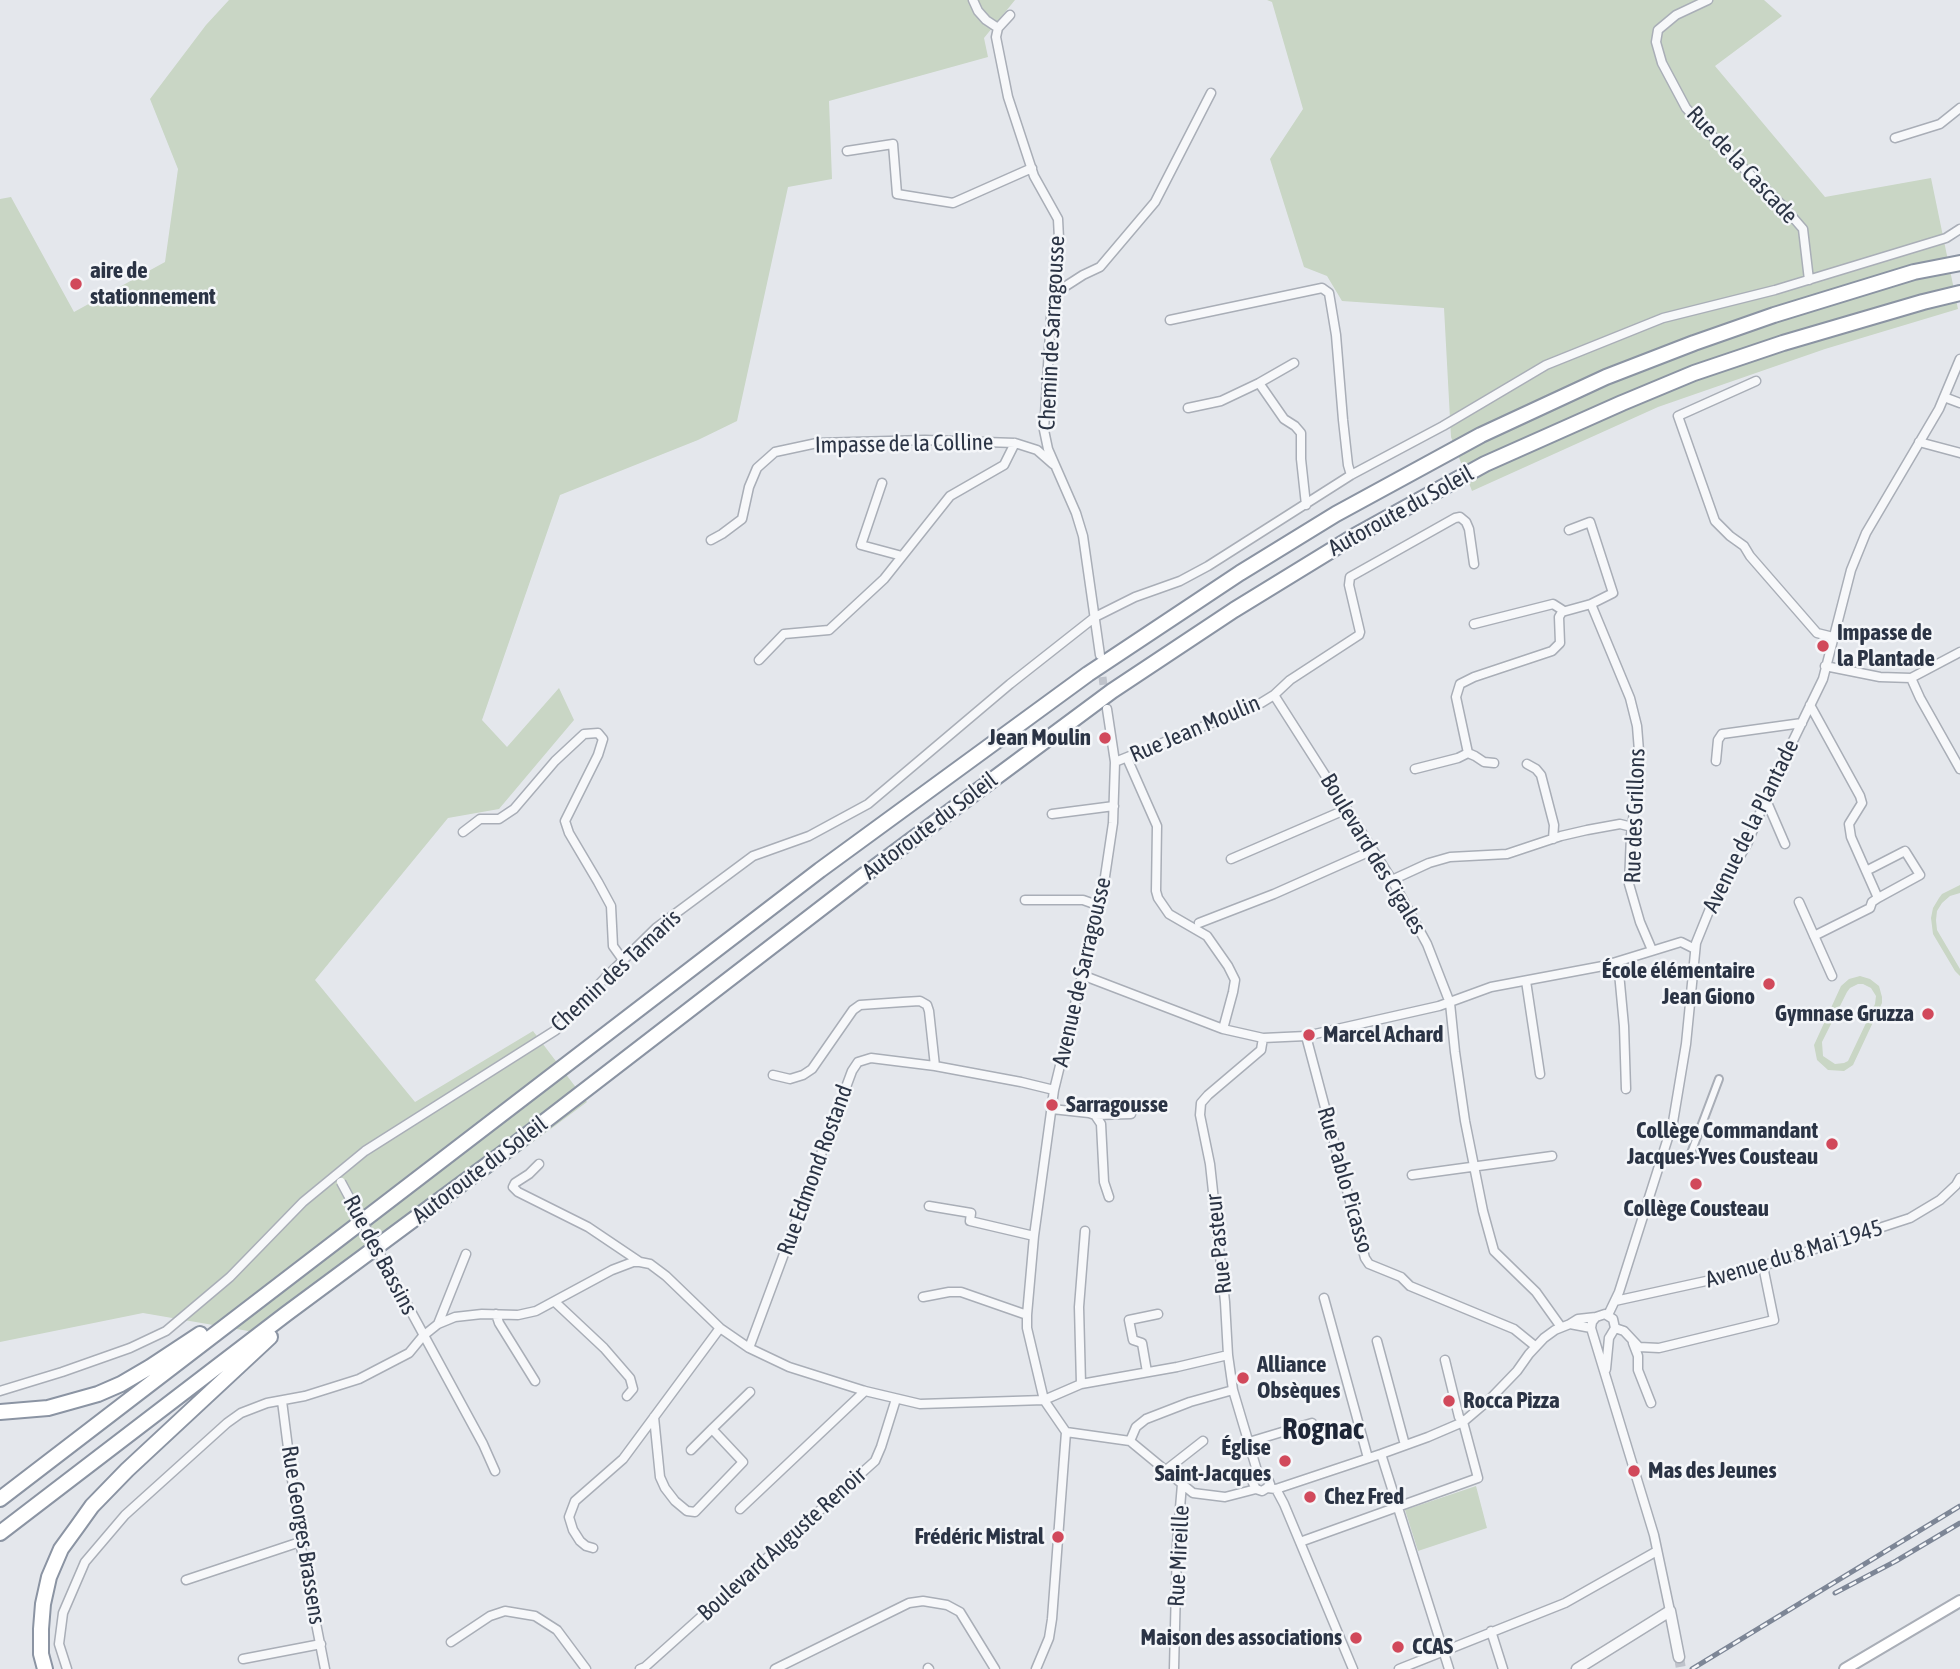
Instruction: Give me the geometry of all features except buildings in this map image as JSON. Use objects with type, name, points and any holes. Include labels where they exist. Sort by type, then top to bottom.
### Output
[{"type":"highway","name":"Autoroute du Soleil","points":[[0,1499],[820,870],[1088,674],[1240,573],[1336,514],[1481,435],[1606,377],[1774,315],[1914,272],[1955,264]]},
{"type":"highway","name":"Autoroute du Soleil","points":[[0,1533],[510,1148],[863,876],[1112,691],[1234,610],[1353,537],[1485,464],[1695,373],[1783,343],[1957,294]]},
{"type":"highway","points":[[0,1412],[48,1408],[121,1384],[168,1356],[308,1261]]},
{"type":"highway","points":[[45,1669],[41,1654],[41,1629],[49,1577],[61,1549],[92,1506],[209,1392],[325,1286]]},
{"type":"main road","points":[[1845,1669],[1960,1599]]},
{"type":"street","points":[[972,0],[986,20],[998,28],[1010,15]]},
{"type":"street","name":"Rue de la Cascade","points":[[1708,0],[1676,15],[1658,30],[1656,42],[1662,63],[1686,108],[1803,229],[1809,280]]},
{"type":"street","name":"Chemin de Sarragousse","points":[[998,28],[996,37],[1009,97],[1032,169],[1058,219],[1059,239],[1044,430],[1048,449],[1083,536],[1095,617]]},
{"type":"street","points":[[1055,293],[1100,267],[1155,202],[1210,93]]},
{"type":"street","points":[[1895,138],[1940,124],[1960,107]]},
{"type":"street","points":[[847,151],[893,144],[897,194],[953,203],[1032,169]]},
{"type":"street","name":"Chemin des Tamaris","points":[[0,1391],[130,1348],[166,1331],[230,1277],[303,1202],[338,1178],[365,1151],[556,1030],[656,929],[754,856],[809,836],[868,804],[1010,684],[1095,617],[1135,597],[1180,581],[1208,566],[1351,475],[1443,426],[1546,365],[1663,318],[1809,280],[1946,238],[1960,229]]},
{"type":"street","points":[[1170,320],[1322,288],[1329,293],[1351,475]]},
{"type":"street","name":"Avenue de la Plantade","points":[[1608,1315],[1632,1254],[1673,1122],[1687,1038],[1696,943],[1711,906],[1747,844],[1823,679],[1851,570],[1866,533],[1944,397],[1960,359]]},
{"type":"street","points":[[1188,408],[1221,401],[1294,363]]},
{"type":"street","points":[[1756,381],[1678,416],[1716,520],[1730,536],[1744,546],[1817,633],[1833,637]]},
{"type":"street","points":[[1259,383],[1283,419],[1301,433],[1306,505]]},
{"type":"street","points":[[1944,397],[1960,403]]},
{"type":"street","name":"Impasse de la Colline","points":[[711,540],[742,519],[749,487],[757,468],[775,452],[817,443],[925,440],[1016,443],[1037,450],[1055,467]]},
{"type":"street","points":[[1919,442],[1960,453]]},
{"type":"street","points":[[759,660],[784,634],[829,629],[884,579],[950,496],[1004,466],[1016,443]]},
{"type":"street","points":[[881,483],[861,545],[902,556]]},
{"type":"street","name":"Rue Jean Moulin","points":[[1115,762],[1261,702],[1359,635],[1349,585],[1350,577],[1455,518],[1460,517],[1469,529],[1474,564]]},
{"type":"street","points":[[1468,753],[1456,697],[1460,684],[1552,651],[1560,643],[1559,617],[1564,611],[1591,604],[1613,593],[1590,522],[1569,530]]},
{"type":"street","points":[[1474,624],[1553,604],[1564,611]]},
{"type":"street","name":"Rue des Grillons","points":[[1591,604],[1630,698],[1637,726],[1638,781],[1629,884],[1640,922],[1652,950]]},
{"type":"street","points":[[1095,617],[1100,655]]},
{"type":"street","points":[[1825,666],[1880,677],[1911,678],[1960,652]]},
{"type":"street","points":[[1911,678],[1960,769]]},
{"type":"street","name":"Boulevard des Cigales","points":[[1274,695],[1392,880],[1427,944],[1450,1003],[1455,1052],[1474,1168],[1494,1251],[1536,1292],[1561,1327]]},
{"type":"street","points":[[1810,705],[1860,796],[1862,803],[1849,824],[1851,837],[1878,898]]},
{"type":"street","name":"Avenue de Sarragousse","points":[[1044,1401],[1027,1328],[1034,1236],[1054,1090],[1100,906],[1113,823],[1115,762],[1107,709]]},
{"type":"street","points":[[1716,761],[1719,737],[1722,734],[1802,723]]},
{"type":"street","points":[[463,832],[480,819],[499,819],[514,808],[555,761],[584,734],[598,733],[603,738],[598,755],[565,821],[569,833],[611,906],[613,946],[623,960]]},
{"type":"street","points":[[1415,769],[1468,753],[1484,762],[1494,763]]},
{"type":"street","points":[[1127,758],[1157,826],[1158,898],[1169,914],[1207,936],[1228,966],[1234,980],[1223,1028]]},
{"type":"street","points":[[1527,764],[1541,775],[1554,825],[1553,839]]},
{"type":"street","points":[[1766,800],[1785,844]]},
{"type":"street","points":[[1052,814],[1114,806]]},
{"type":"street","points":[[1231,859],[1347,808]]},
{"type":"street","points":[[1392,880],[1410,870],[1450,857],[1507,854],[1553,839],[1620,824],[1632,827]]},
{"type":"street","points":[[1199,923],[1286,889],[1373,850]]},
{"type":"street","points":[[1814,936],[1870,908],[1872,902],[1878,898],[1920,875],[1905,850],[1866,871]]},
{"type":"street","points":[[1025,900],[1083,900],[1100,906]]},
{"type":"street","points":[[1799,902],[1832,976]]},
{"type":"street","points":[[1083,975],[1223,1028],[1263,1038],[1306,1035],[1450,1003],[1491,987],[1618,962],[1681,942],[1695,949]]},
{"type":"street","points":[[1618,962],[1626,1089]]},
{"type":"street","points":[[1526,981],[1540,1074]]},
{"type":"street","points":[[774,1075],[790,1079],[812,1069],[853,1010],[860,1005],[920,1001],[929,1011],[935,1066]]},
{"type":"street","name":"Rue Pablo Picasso","points":[[1306,1035],[1365,1258],[1369,1264],[1401,1277],[1410,1286],[1514,1328],[1535,1346]]},
{"type":"street","name":"Rue Pasteur","points":[[1258,1474],[1233,1390],[1210,1164],[1200,1115],[1201,1103],[1261,1049],[1263,1038]]},
{"type":"street","name":"Rue Edmond Rostand","points":[[749,1348],[852,1071],[858,1062],[871,1058],[935,1066],[1054,1090]]},
{"type":"street","points":[[1691,1153],[1719,1079]]},
{"type":"street","points":[[1052,1109],[1096,1115],[1131,1114]]},
{"type":"street","points":[[1096,1115],[1101,1124],[1104,1182],[1109,1196]]},
{"type":"street","points":[[1412,1175],[1552,1156]]},
{"type":"street","points":[[539,1164],[515,1183],[513,1187],[518,1192],[588,1227],[640,1262],[650,1264],[720,1328],[749,1348],[789,1367],[865,1391],[920,1404],[1044,1401],[1081,1384],[1228,1355]]},
{"type":"street","name":"Rue des Bassins","points":[[338,1178],[484,1444],[495,1471]]},
{"type":"street","name":"Avenue du 8 Mai 1945","points":[[1615,1301],[1738,1275],[1910,1218],[1940,1200],[1960,1178]]},
{"type":"street","points":[[929,1206],[971,1213],[970,1220],[1034,1236]]},
{"type":"street","points":[[1081,1384],[1079,1307],[1085,1231]]},
{"type":"street","points":[[438,1324],[466,1254]]},
{"type":"street","points":[[67,1669],[59,1644],[63,1613],[85,1562],[125,1515],[241,1413],[267,1403],[331,1389],[371,1373],[409,1353],[423,1336],[438,1324],[455,1317],[482,1314],[518,1315],[536,1311],[612,1270],[640,1262]]},
{"type":"street","points":[[1615,1328],[1624,1332],[1639,1347],[1659,1348],[1774,1320],[1763,1266]]},
{"type":"street","points":[[923,1297],[949,1292],[961,1293],[1027,1315]]},
{"type":"street","points":[[1324,1298],[1368,1458]]},
{"type":"street","points":[[555,1302],[604,1348],[630,1378],[633,1390],[626,1396]]},
{"type":"street","points":[[496,1314],[535,1381]]},
{"type":"street","points":[[1147,1372],[1142,1343],[1133,1340],[1129,1320],[1158,1314]]},
{"type":"street","points":[[1066,1432],[1130,1441],[1193,1493],[1225,1497],[1256,1489],[1272,1489],[1381,1454],[1463,1422],[1490,1399],[1517,1371],[1535,1346],[1555,1330],[1602,1314],[1613,1319],[1615,1328],[1609,1338],[1605,1376]]},
{"type":"street","points":[[1596,1317],[1592,1322],[1592,1331],[1657,1551],[1679,1657]]},
{"type":"street","points":[[1570,1324],[1592,1331],[1602,1339],[1609,1338]]},
{"type":"street","points":[[593,1548],[586,1546],[573,1530],[569,1517],[575,1501],[623,1459],[720,1328]]},
{"type":"street","points":[[1632,1340],[1638,1356],[1638,1370],[1651,1403]]},
{"type":"street","points":[[1377,1341],[1405,1445]]},
{"type":"street","points":[[1300,1542],[1478,1478],[1463,1422],[1459,1417],[1446,1360]]},
{"type":"street","points":[[1130,1441],[1136,1427],[1146,1419],[1190,1402],[1233,1390]]},
{"type":"street","points":[[740,1509],[865,1391]]},
{"type":"street","points":[[691,1450],[750,1392]]},
{"type":"street","name":"Boulevard Auguste Renoir","points":[[640,1669],[875,1461],[896,1399]]},
{"type":"street","name":"Rue Georges Brassens","points":[[282,1401],[300,1542],[326,1669]]},
{"type":"street","points":[[1035,1669],[1049,1639],[1052,1619],[1066,1432],[1044,1401]]},
{"type":"street","points":[[654,1417],[660,1477],[664,1488],[687,1511],[695,1512],[702,1507],[743,1462],[712,1429]]},
{"type":"street","points":[[1249,1443],[1312,1423]]},
{"type":"street","points":[[1166,1470],[1203,1441]]},
{"type":"street","points":[[1381,1454],[1449,1669]]},
{"type":"street","points":[[1256,1489],[1253,1483],[1255,1477],[1258,1474],[1268,1477],[1300,1542],[1353,1669]]},
{"type":"street","name":"Rue Mireille","points":[[1174,1669],[1177,1544],[1182,1484]]},
{"type":"street","points":[[186,1580],[300,1542]]},
{"type":"street","points":[[1399,1669],[1565,1603],[1657,1551]]},
{"type":"street","points":[[775,1669],[909,1603],[923,1601],[947,1605],[960,1612],[995,1669]]},
{"type":"street","points":[[451,1642],[490,1616],[505,1611],[535,1616],[557,1630],[586,1669]]},
{"type":"street","points":[[1577,1669],[1670,1611]]},
{"type":"street","points":[[1491,1631],[1503,1669]]},
{"type":"street","points":[[243,1659],[321,1644]]},
{"type":"green space","points":[[229,0],[1015,0],[984,38],[988,57],[829,101],[832,179],[788,187],[737,421],[698,440],[560,495],[482,720],[507,747],[559,688],[574,720],[499,809],[448,818],[315,980],[415,1102],[533,1031],[587,1102],[424,1223],[260,1333],[143,1313],[0,1342],[0,199],[11,197],[74,312],[165,262],[178,169],[150,99],[206,25]]},
{"type":"green space","points":[[1267,0],[1764,0],[1782,16],[1715,66],[1825,197],[1931,178],[1958,309],[1825,349],[1658,407],[1472,491],[1451,437],[1444,308],[1342,301],[1327,276],[1304,267],[1270,159],[1303,109],[1272,2]]},
{"type":"green space","points":[[1960,885],[1960,893],[1950,896],[1942,903],[1936,920],[1937,930],[1960,969],[1960,976],[1933,934],[1931,918],[1933,908],[1942,894]]},
{"type":"green space","points":[[1860,976],[1870,979],[1879,986],[1882,1003],[1853,1065],[1844,1071],[1828,1070],[1817,1060],[1814,1045],[1841,986],[1849,979]],"holes":[[[1863,984],[1871,988],[1876,996],[1875,1004],[1848,1061],[1835,1064],[1823,1056],[1822,1042],[1847,992],[1850,988]]]},
{"type":"green space","points":[[1476,1486],[1487,1528],[1418,1551],[1405,1510]]},
{"type":"tunnel","points":[[1101,665],[1105,697]]},
{"type":"tunnel","points":[[1679,1657],[1681,1669]]},
{"type":"railway","points":[[1692,1669],[1960,1506]]},
{"type":"railway","points":[[1835,1593],[1960,1523]]},
{"type":"place","name":"aire de stationnement","points":[[76,284]]},
{"type":"place","name":"Impasse de la Plantade","points":[[1823,646]]},
{"type":"place","name":"Jean Moulin","points":[[1105,738]]},
{"type":"place","name":"École élémentaire Jean Giono","points":[[1769,984]]},
{"type":"place","name":"Gymnase Gruzza","points":[[1928,1014]]},
{"type":"place","name":"Marcel Achard","points":[[1309,1035]]},
{"type":"place","name":"Sarragousse","points":[[1052,1105]]},
{"type":"place","name":"Collège Commandant Jacques-Yves Cousteau","points":[[1832,1144]]},
{"type":"place","name":"Collège Cousteau","points":[[1696,1184]]},
{"type":"place","name":"Alliance Obsèques","points":[[1243,1378]]},
{"type":"place","name":"Rocca Pizza","points":[[1449,1401]]},
{"type":"place","name":"Église Saint-Jacques","points":[[1285,1461]]},
{"type":"place","name":"Mas des Jeunes","points":[[1634,1471]]},
{"type":"place","name":"Chez Fred","points":[[1310,1497]]},
{"type":"place","name":"Frédéric Mistral","points":[[1058,1537]]},
{"type":"place","name":"Maison des associations","points":[[1356,1638]]},
{"type":"place","name":"CCAS","points":[[1398,1647]]},
{"type":"district","name":"Rognac","points":[[1323,1430]]}]
